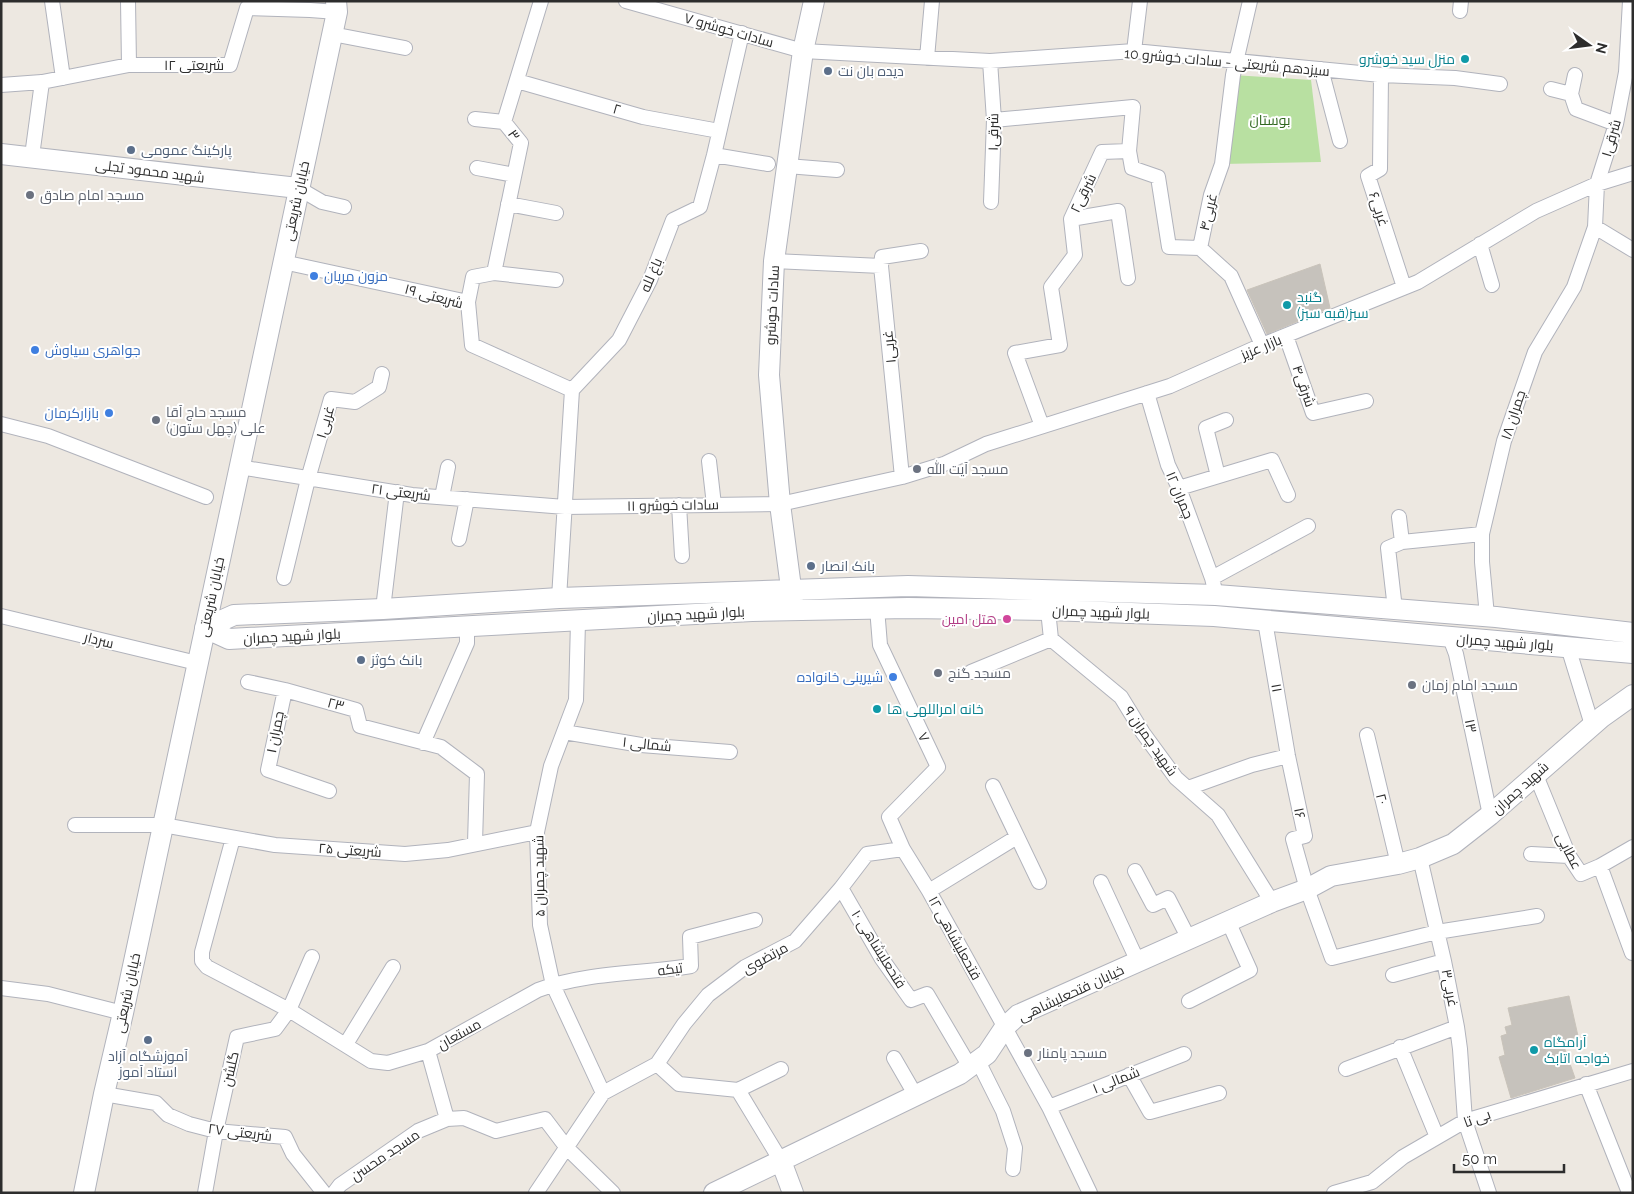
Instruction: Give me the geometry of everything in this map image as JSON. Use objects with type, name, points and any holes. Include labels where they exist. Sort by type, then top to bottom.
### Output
[{"type":"main road","name":"سادات خوشرو","points":[[793,610],[780,504],[769,375],[778,165],[814,1]]},
{"type":"main road","name":"خیابان شریعتی","points":[[84,1193],[332,34],[336,7]]},
{"type":"main road","name":"شهید محمود تجلی","points":[[1,154],[32,156],[298,188]]},
{"type":"main road","name":"بلوار شهید چمران","points":[[205,628],[234,615],[559,598],[908,586],[1214,586],[1395,609],[1487,616],[1633,633]]},
{"type":"main road","points":[[1214,586],[1214,616]]},
{"type":"main road","points":[[390,608],[396,630]]},
{"type":"main road","name":"بلوار شهید چمران","points":[[205,628],[229,639],[752,611],[877,608],[1048,610],[1214,616],[1633,653]]},
{"type":"main road","name":"شهید چمران","points":[[1398,864],[1420,858],[1453,844],[1490,815],[1592,725],[1633,695]]},
{"type":"main road","name":"خیابان فتحعلیشاهی","points":[[714,1193],[960,1074],[986,1054],[1005,1027],[1018,1015],[1272,902],[1307,889],[1331,876],[1398,864]]},
{"type":"main road","points":[[781,1161],[793,1193]]},
{"type":"street","points":[[52,1],[63,78]]},
{"type":"street","points":[[1,85],[42,82],[129,65],[128,1]]},
{"type":"street","name":"۳","points":[[494,273],[521,143],[504,122],[541,1]]},
{"type":"street","name":"سادات خوشرو ۷","points":[[626,1],[803,51]]},
{"type":"street","points":[[926,58],[932,1]]},
{"type":"street","points":[[1134,52],[1140,1]]},
{"type":"street","name":"غربی۴","points":[[1250,1],[1236,60],[1222,164],[1211,195],[1200,248],[1231,276],[1262,345]]},
{"type":"street","name":"شرقی۱","points":[[1595,227],[1597,184],[1616,124],[1629,71],[1630,1]]},
{"type":"street","name":"شریعتی ۱۲","points":[[129,65],[230,65],[248,8],[310,10],[336,7]]},
{"type":"street","points":[[742,33],[714,155],[778,165],[837,170]]},
{"type":"street","points":[[332,34],[405,48]]},
{"type":"street","name":"سیزدهم شریعتی - سادات خوشرو 10","points":[[803,51],[990,61],[1134,52],[1382,75],[1455,78],[1500,84]]},
{"type":"street","name":"شرقی۱","points":[[990,61],[994,120],[991,202]]},
{"type":"street","points":[[1321,70],[1340,141]]},
{"type":"street","name":"غربی۶","points":[[1382,75],[1380,170],[1368,176],[1404,287]]},
{"type":"street","points":[[1575,76],[1571,94],[1576,109],[1616,124]]},
{"type":"street","name":"۲","points":[[517,81],[643,117],[718,131]]},
{"type":"street","points":[[32,156],[42,82]]},
{"type":"street","points":[[1551,89],[1571,94]]},
{"type":"street","points":[[994,120],[1133,106],[1129,152],[1132,168],[1158,177],[1169,247],[1200,248]]},
{"type":"street","points":[[475,119],[504,122]]},
{"type":"street","name":"شرقی۲","points":[[1042,426],[1015,354],[1060,345],[1050,287],[1075,256],[1070,219],[1102,152],[1129,152]]},
{"type":"street","name":"باغ لله","points":[[572,390],[620,340],[650,280],[673,220],[700,207],[714,155]]},
{"type":"street","points":[[477,168],[514,175]]},
{"type":"street","name":"بازار عزیز","points":[[902,477],[944,464],[986,444],[1170,386],[1262,345],[1418,282],[1536,210],[1597,184],[1633,173]]},
{"type":"street","points":[[298,188],[322,202],[344,207]]},
{"type":"street","points":[[508,204],[556,213]]},
{"type":"street","points":[[1070,219],[1118,211],[1128,278]]},
{"type":"street","points":[[1595,227],[1633,250]]},
{"type":"street","name":"چمران ۱۸","points":[[1487,616],[1482,562],[1482,534],[1504,441],[1535,352],[1574,287],[1595,227]]},
{"type":"street","points":[[1480,244],[1492,285]]},
{"type":"street","points":[[774,261],[881,266],[882,257],[921,251]]},
{"type":"street","name":"شریعتی ۱۹","points":[[282,262],[468,302],[472,345],[572,390]]},
{"type":"street","name":"غربی۱","points":[[881,266],[902,477]]},
{"type":"street","points":[[468,302],[473,278],[494,273],[556,280]]},
{"type":"street","name":"شرقی۴","points":[[1286,336],[1313,413],[1366,401]]},
{"type":"street","name":"غربی۱","points":[[308,479],[331,398],[355,402],[379,388],[382,374]]},
{"type":"street","points":[[559,598],[572,390]]},
{"type":"street","name":"چمران ۱۲","points":[[1147,393],[1168,465],[1179,488],[1214,586]]},
{"type":"street","points":[[1218,476],[1206,428],[1226,420]]},
{"type":"street","points":[[1,424],[48,436],[206,497]]},
{"type":"street","points":[[1179,488],[1272,460],[1288,494]]},
{"type":"street","points":[[709,461],[714,505]]},
{"type":"street","name":"شریعتی ۲۱","points":[[239,467],[397,492],[565,507]]},
{"type":"street","points":[[442,497],[448,467]]},
{"type":"street","name":"سادات خوشرو ۱۱","points":[[565,507],[780,504],[902,477]]},
{"type":"street","points":[[284,578],[308,479]]},
{"type":"street","points":[[390,608],[397,492]]},
{"type":"street","points":[[459,539],[467,499]]},
{"type":"street","points":[[679,505],[682,556]]},
{"type":"street","points":[[1399,517],[1402,542]]},
{"type":"street","points":[[1214,586],[1308,526]]},
{"type":"street","points":[[1395,609],[1388,548],[1402,542],[1482,534]]},
{"type":"street","name":"۷","points":[[877,608],[880,645],[938,767],[888,817],[903,849]]},
{"type":"street","points":[[971,672],[1051,639],[1048,610]]},
{"type":"street","name":"سردار","points":[[1,616],[197,663]]},
{"type":"street","name":"شهید چمران ۵","points":[[578,621],[576,700],[551,766],[537,832],[540,925],[553,984],[603,1094]]},
{"type":"street","name":"۱۱","points":[[1265,621],[1288,756]]},
{"type":"street","points":[[423,743],[467,643],[467,627]]},
{"type":"street","name":"۱۳","points":[[1450,638],[1456,654],[1490,815]]},
{"type":"street","name":"شهید چمران ۹","points":[[1051,639],[1121,697],[1143,733],[1176,778],[1218,815],[1272,902]]},
{"type":"street","points":[[1568,647],[1592,725]]},
{"type":"street","name":"۲۳","points":[[248,682],[356,710],[360,726],[441,747],[477,774],[475,843]]},
{"type":"street","name":"چمران ۱","points":[[284,690],[268,770],[329,791]]},
{"type":"street","name":"شمالی ۱","points":[[564,732],[641,745],[730,752]]},
{"type":"street","name":"۲۰","points":[[1367,735],[1398,864]]},
{"type":"street","points":[[1188,788],[1252,765],[1288,756]]},
{"type":"street","name":"۱۶","points":[[1288,756],[1305,836],[1293,839],[1307,889]]},
{"type":"street","name":"عطایی","points":[[1535,774],[1569,856],[1581,874],[1600,866],[1633,847]]},
{"type":"street","points":[[993,786],[1039,882]]},
{"type":"street","name":"شریعتی ۲۵","points":[[75,825],[163,825],[274,845],[405,854],[448,850],[475,843],[537,832]]},
{"type":"street","points":[[928,891],[1017,837]]},
{"type":"street","points":[[233,838],[202,952],[202,961],[207,967],[290,1010],[371,1060],[379,1063],[388,1063],[428,1051]]},
{"type":"street","name":"مرتضوی","points":[[657,1064],[684,1024],[708,995],[746,967],[795,941],[841,888],[867,854],[903,849]]},
{"type":"street","name":"فتحعلیشاهی ۱۲","points":[[903,849],[1049,1107],[1090,1193]]},
{"type":"street","points":[[1531,854],[1569,856]]},
{"type":"street","name":"غربی۳","points":[[1420,858],[1457,1027],[1465,1121],[1489,1193]]},
{"type":"street","points":[[1600,866],[1632,953]]},
{"type":"street","points":[[1135,871],[1153,905],[1168,898],[1190,939]]},
{"type":"street","points":[[1101,882],[1138,962]]},
{"type":"street","name":"فتحعلیشاهی ۱۰","points":[[841,888],[882,959],[911,1000],[927,994],[974,1064]]},
{"type":"street","points":[[1307,889],[1332,958],[1437,932],[1537,916]]},
{"type":"street","name":"تیکه","points":[[553,984],[601,976],[656,972],[691,966],[690,937],[755,920]]},
{"type":"street","points":[[1189,1001],[1250,970],[1228,922]]},
{"type":"street","name":"گلشن","points":[[216,1131],[237,1037],[275,1029],[290,1010],[312,957]]},
{"type":"street","points":[[1393,975],[1444,961]]},
{"type":"street","points":[[346,1044],[393,967]]},
{"type":"street","name":"مستعان","points":[[447,1119],[428,1051],[538,990],[553,984]]},
{"type":"street","points":[[1,988],[48,994],[123,1013]]},
{"type":"street","points":[[1346,1069],[1457,1027]]},
{"type":"street","points":[[1400,1048],[1437,1136]]},
{"type":"street","name":"۱ شمالی","points":[[1049,1107],[1184,1054]]},
{"type":"street","points":[[894,1058],[916,1096]]},
{"type":"street","points":[[536,1193],[603,1094],[657,1064],[679,1084],[738,1090],[781,1070]]},
{"type":"street","points":[[974,1064],[1004,1111],[1015,1148],[1013,1169]]},
{"type":"street","name":"بی تا","points":[[1334,1193],[1372,1182],[1402,1157],[1465,1121],[1633,1071]]},
{"type":"street","points":[[1128,1075],[1150,1112],[1219,1092]]},
{"type":"street","points":[[1586,1084],[1628,1190]]},
{"type":"street","points":[[738,1090],[781,1161]]},
{"type":"street","name":"شریعتی ۲۷","points":[[104,1094],[156,1103],[168,1115],[189,1124],[216,1131],[285,1137],[293,1154],[324,1193]]},
{"type":"street","name":"مسجد محسن","points":[[334,1193],[340,1185],[418,1131],[447,1119],[464,1118],[496,1131],[545,1120],[568,1148],[613,1193]]},
{"type":"street","points":[[205,1193],[216,1131]]},
{"type":"green space","name":"بوستان","points":[[1233,75],[1311,80],[1321,162],[1222,164]]},
{"type":"building","name":"گنبد سبز(قبه سبز)","points":[[1320,264],[1330,308],[1267,334],[1247,290]]},
{"type":"building","name":"آرامگاه خواجه اتابک","points":[[1569,996],[1578,1036],[1563,1044],[1575,1078],[1511,1098],[1499,1057],[1505,1055],[1501,1036],[1507,1034],[1505,1027],[1512,1025],[1508,1008]]},
{"type":"place","name":"منزل سید خوشرو","points":[[1465,59]]},
{"type":"place","name":"دیده بان نت","points":[[828,71]]},
{"type":"place","name":"پارکینگ عمومی","points":[[131,150]]},
{"type":"place","name":"مسجد امام صادق","points":[[30,195]]},
{"type":"place","name":"مزون مریان","points":[[314,276]]},
{"type":"place","name":"گنبد سبز(قبه سبز)","points":[[1287,305]]},
{"type":"place","name":"جواهری سیاوش","points":[[35,350]]},
{"type":"place","name":"بازارکرمان","points":[[109,413]]},
{"type":"place","name":"مسجد حاج آقا علی (چهل ستون)","points":[[156,420]]},
{"type":"place","name":"مسجد آیت الله","points":[[917,469]]},
{"type":"place","name":"بانک انصار","points":[[811,566]]},
{"type":"place","name":"هتل امین","points":[[1007,619]]},
{"type":"place","name":"بانک کوثز","points":[[361,660]]},
{"type":"place","name":"مسجد گنج","points":[[938,673]]},
{"type":"place","name":"شیرینی خانواده","points":[[893,677]]},
{"type":"place","name":"مسجد امام زمان","points":[[1412,685]]},
{"type":"place","name":"خانه امراللهی ها","points":[[877,709]]},
{"type":"place","name":"آموزشگاه آزاد استاد آموز","points":[[148,1040]]},
{"type":"place","name":"آرامگاه خواجه اتابک","points":[[1534,1050]]},
{"type":"place","name":"مسجد پامنار","points":[[1028,1053]]}]
